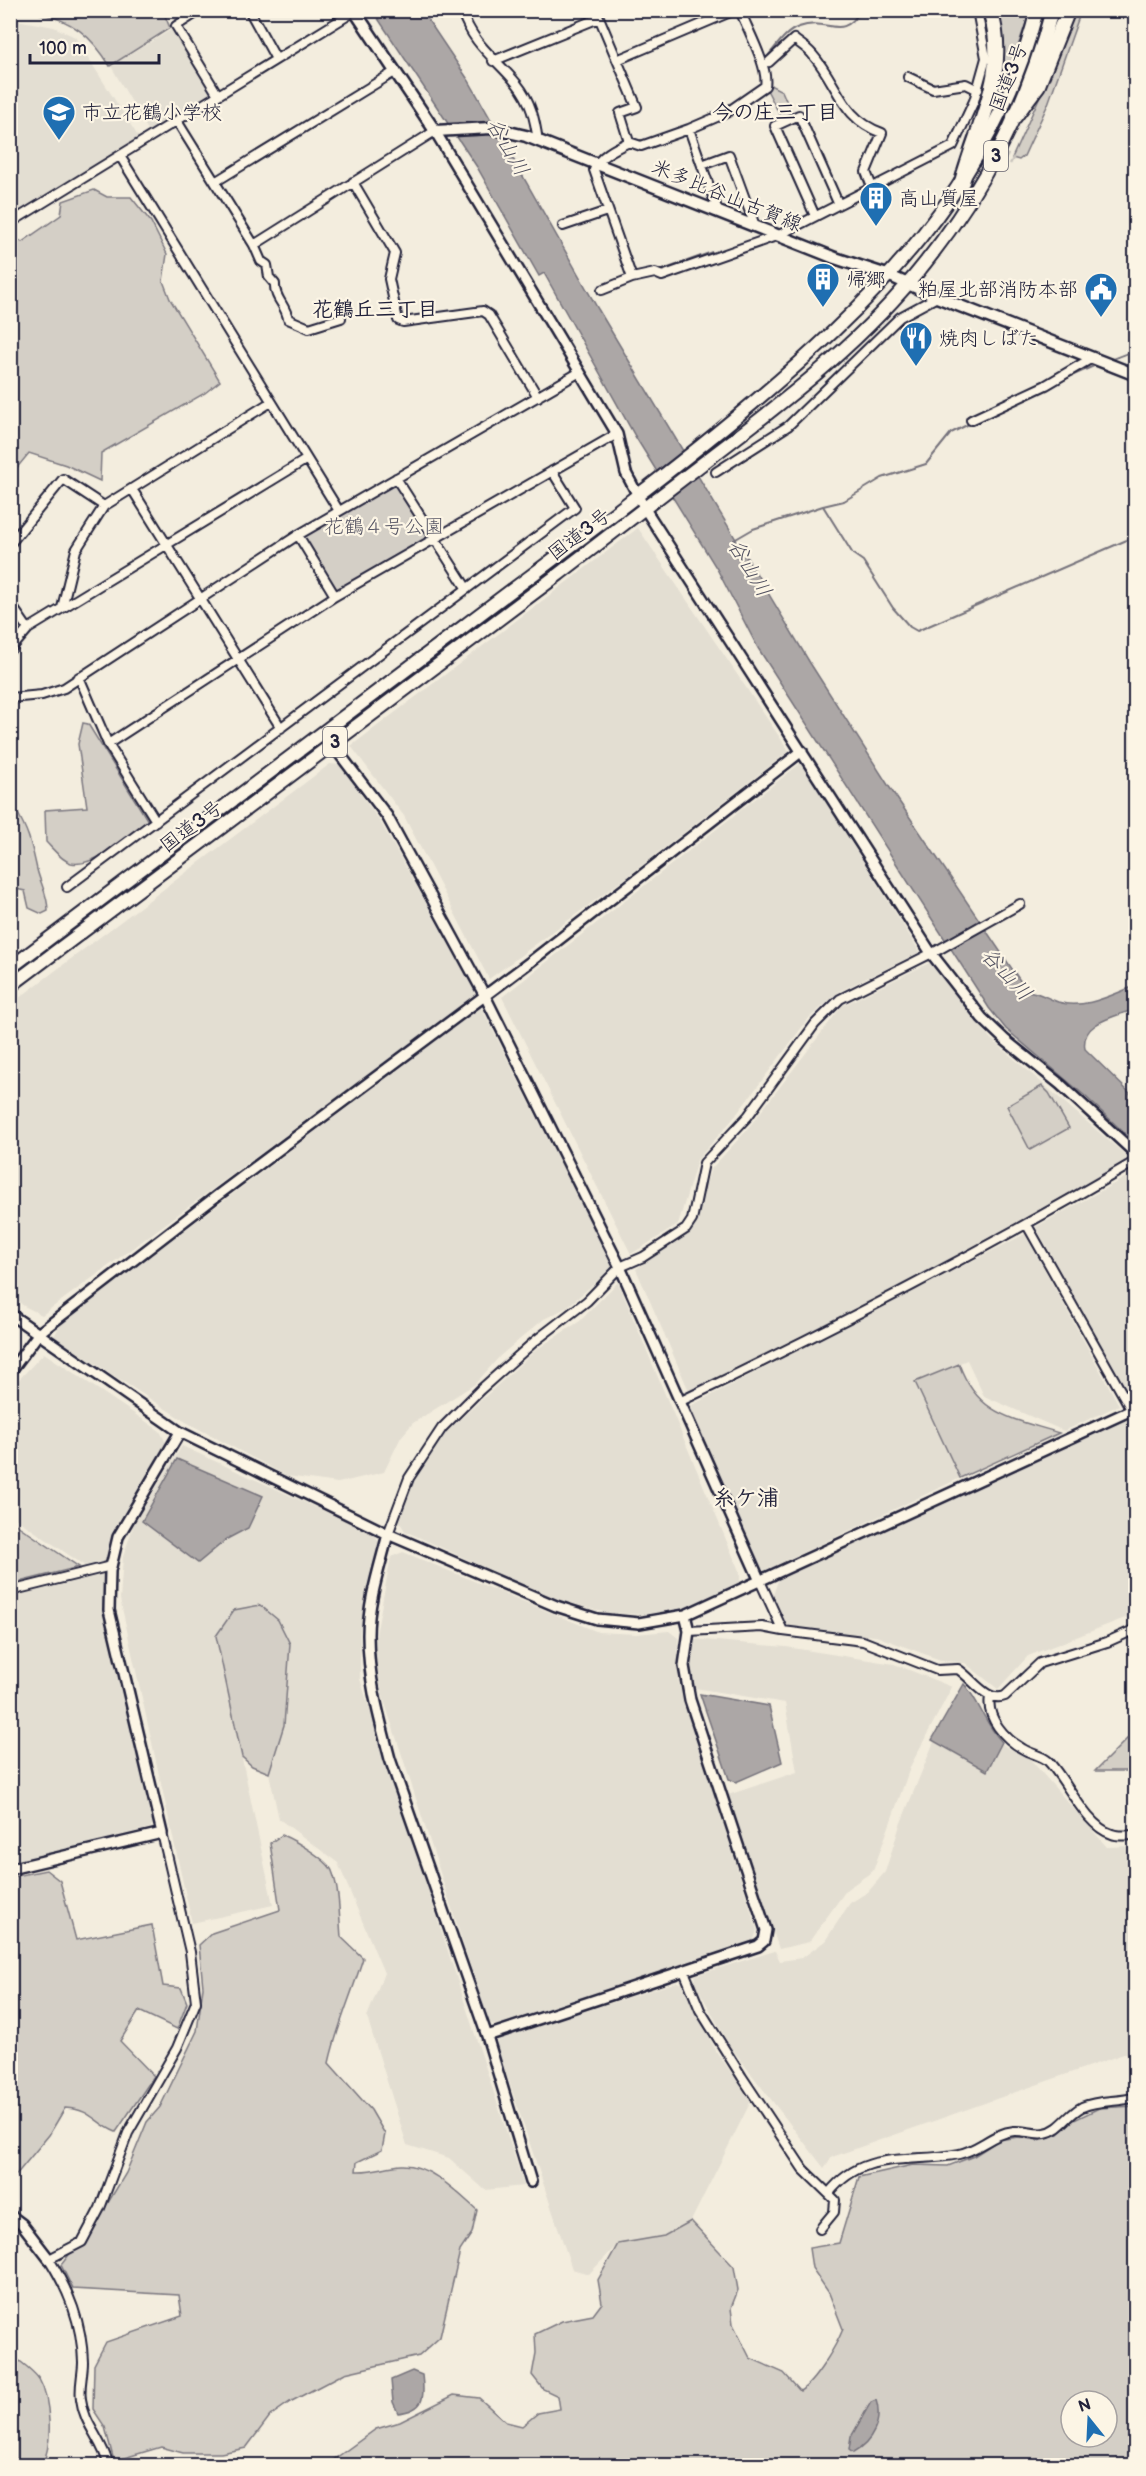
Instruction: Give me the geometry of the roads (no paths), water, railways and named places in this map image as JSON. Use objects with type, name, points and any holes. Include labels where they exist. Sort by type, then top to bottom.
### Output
[{"type":"highway","points":[[962,182],[997,73],[998,39],[990,10]]},
{"type":"highway","name":"国道3号","points":[[10,968],[639,495],[700,447],[832,335],[915,247],[962,182],[1011,87],[1037,10]]},
{"type":"highway","name":"国道3号","points":[[10,986],[645,509],[782,403],[885,309],[907,285],[965,209],[991,166],[1038,57],[1052,10]]},
{"type":"highway","points":[[1014,117],[1038,85],[1068,10]]},
{"type":"main road","points":[[354,11],[435,131]]},
{"type":"main road","name":"米多比谷山古賀線","points":[[435,131],[450,129],[505,131],[538,141],[890,276],[907,285],[1135,374]]},
{"type":"street","points":[[201,10],[176,26],[218,95]]},
{"type":"street","points":[[249,10],[276,59]]},
{"type":"street","points":[[461,10],[469,32],[493,61],[518,85],[529,104],[538,141]]},
{"type":"street","points":[[617,60],[735,10]]},
{"type":"street","points":[[632,278],[594,170],[596,164],[607,154],[629,142],[640,146],[726,113],[765,86],[763,67],[740,10]]},
{"type":"street","points":[[602,290],[632,278],[655,273],[662,276],[779,235],[953,146],[978,90],[986,58],[977,10]]},
{"type":"street","points":[[10,223],[354,11]]},
{"type":"street","points":[[493,61],[597,14],[637,107],[620,113],[629,142]]},
{"type":"street","points":[[769,62],[794,39],[813,54],[851,115],[867,128],[882,133],[866,172],[872,186]]},
{"type":"street","points":[[215,182],[396,71]]},
{"type":"street","points":[[908,77],[933,89],[966,84],[978,90]]},
{"type":"street","points":[[815,216],[775,126],[799,115],[838,203]]},
{"type":"street","points":[[177,121],[254,245],[261,261],[267,265],[268,277],[275,284],[274,294],[287,312],[288,319],[309,327],[341,318]]},
{"type":"street","points":[[689,129],[718,211]]},
{"type":"street","points":[[254,245],[435,131],[617,434],[626,473],[645,509],[935,952],[982,1018],[1005,1040],[1060,1084],[1136,1154]]},
{"type":"street","points":[[960,133],[970,138]]},
{"type":"street","points":[[702,165],[729,155],[755,226]]},
{"type":"street","points":[[120,156],[339,511]]},
{"type":"street","points":[[353,182],[393,246],[395,260],[391,271],[390,290],[398,320],[403,322],[483,311],[489,315],[538,397]]},
{"type":"street","points":[[563,226],[608,211]]},
{"type":"street","points":[[716,472],[788,426],[900,317],[937,297]]},
{"type":"street","points":[[971,420],[1046,385],[1092,358]]},
{"type":"street","points":[[10,698],[53,692],[64,688],[298,535],[580,372]]},
{"type":"street","points":[[62,608],[76,550],[104,506],[272,402]]},
{"type":"street","points":[[108,744],[334,597],[617,434]]},
{"type":"street","points":[[10,650],[28,630],[62,608],[307,459]]},
{"type":"street","points":[[67,887],[574,508],[552,471]]},
{"type":"street","points":[[396,478],[467,589]]},
{"type":"street","points":[[10,544],[63,479],[104,506]]},
{"type":"street","points":[[132,489],[281,728]]},
{"type":"street","points":[[298,535],[334,597]]},
{"type":"street","points":[[10,603],[28,630]]},
{"type":"street","points":[[79,677],[108,744],[156,821]]},
{"type":"street","points":[[332,744],[387,816],[485,996],[620,1267],[783,1631]]},
{"type":"street","points":[[10,1371],[39,1333],[485,996],[802,751]]},
{"type":"street","points":[[531,2182],[487,2036],[390,1759],[370,1679],[368,1633],[373,1595],[388,1534],[408,1478],[442,1428],[480,1390],[535,1341],[587,1301],[620,1267],[686,1229],[692,1220],[704,1163],[748,1116],[815,1024],[840,999],[935,952],[1020,904]]},
{"type":"street","points":[[679,1402],[777,1355],[1027,1225],[1136,1161]]},
{"type":"street","points":[[10,1314],[180,1432],[388,1534],[556,1606],[597,1619],[639,1623],[686,1615],[1134,1412],[1027,1225]]},
{"type":"street","points":[[49,2259],[82,2242],[100,2208],[128,2133],[177,2048],[196,2002],[190,1952],[109,1610],[111,1566],[118,1537],[180,1432]]},
{"type":"street","points":[[10,1591],[111,1566]]},
{"type":"street","points":[[487,2036],[758,1946],[767,1935],[690,1700],[684,1666],[689,1631],[686,1615]]},
{"type":"street","points":[[689,1631],[762,1627],[863,1641],[937,1670],[958,1669],[990,1697],[998,1698],[1005,1695],[1040,1663],[1107,1642],[1136,1629]]},
{"type":"street","points":[[990,1697],[988,1704],[993,1721],[1011,1742],[1042,1756],[1050,1763],[1082,1808],[1104,1830],[1118,1835],[1136,1835]]},
{"type":"street","points":[[10,1869],[162,1833]]},
{"type":"street","points":[[684,1971],[700,2010],[742,2077],[803,2169],[835,2200],[834,2212],[820,2229]]},
{"type":"street","points":[[829,2193],[846,2174],[861,2166],[891,2159],[961,2154],[998,2134],[1016,2130],[1044,2134],[1057,2129],[1081,2108],[1102,2101],[1118,2102],[1136,2097]]},
{"type":"street","points":[[10,2215],[22,2224],[49,2259],[67,2288],[82,2334],[83,2365],[80,2397],[85,2419],[105,2447],[109,2466]]},
{"type":"water","name":"谷山川","points":[[373,11],[422,11],[469,81],[598,309],[810,663],[888,785],[1027,991],[1058,1002],[1078,1004],[1098,1000],[1135,986],[1135,1009],[1109,1018],[1093,1027],[1085,1040],[1085,1049],[1135,1098],[1135,1143],[1085,1096],[1006,1029],[989,1008],[758,648],[717,569],[635,436],[544,273],[539,276],[477,167]]},
{"type":"water","points":[[177,1459],[263,1496],[248,1528],[227,1539],[198,1563],[142,1521]]},
{"type":"water","points":[[964,1684],[1002,1742],[987,1771],[932,1740]]},
{"type":"water","points":[[700,1694],[769,1706],[782,1762],[736,1782],[729,1779]]},
{"type":"water","points":[[412,2371],[422,2375],[423,2397],[418,2406],[398,2413],[393,2402],[391,2380]]},
{"type":"water","points":[[876,2400],[878,2416],[874,2431],[866,2443],[853,2453],[849,2450],[851,2437],[871,2402]]},
{"type":"waterway","points":[[765,59],[794,29],[809,24],[840,27],[854,20],[861,10]]},
{"type":"waterway","points":[[877,180],[948,144],[972,95]]},
{"type":"waterway","points":[[660,271],[712,252]]},
{"type":"waterway","points":[[1110,360],[1136,350]]},
{"type":"waterway","points":[[1058,382],[1096,365]]},
{"type":"waterway","points":[[823,506],[844,501],[882,478],[926,464],[951,433],[971,423]]},
{"type":"waterway","name":"谷山川","points":[[734,540],[753,529],[823,506],[853,554],[863,561],[893,608],[910,627],[917,631],[1136,536]]},
{"type":"tunnel","points":[[979,143],[1013,161]]},
{"type":"place","name":"市立花鶴小学校","points":[[59,141]]},
{"type":"place","name":"高山質屋","points":[[876,227]]},
{"type":"place","name":"帰郷","points":[[823,308]]},
{"type":"place","name":"粕屋北部消防本部","points":[[1101,318]]},
{"type":"place","name":"焼肉しばた","points":[[916,367]]},
{"type":"district","name":"今の庄三丁目","points":[[775,112]]},
{"type":"district","name":"花鶴丘三丁目","points":[[375,309]]},
{"type":"district","name":"糸ケ浦","points":[[746,1497]]},
{"type":"park label","name":"花鶴４号公園","points":[[384,526]]}]
